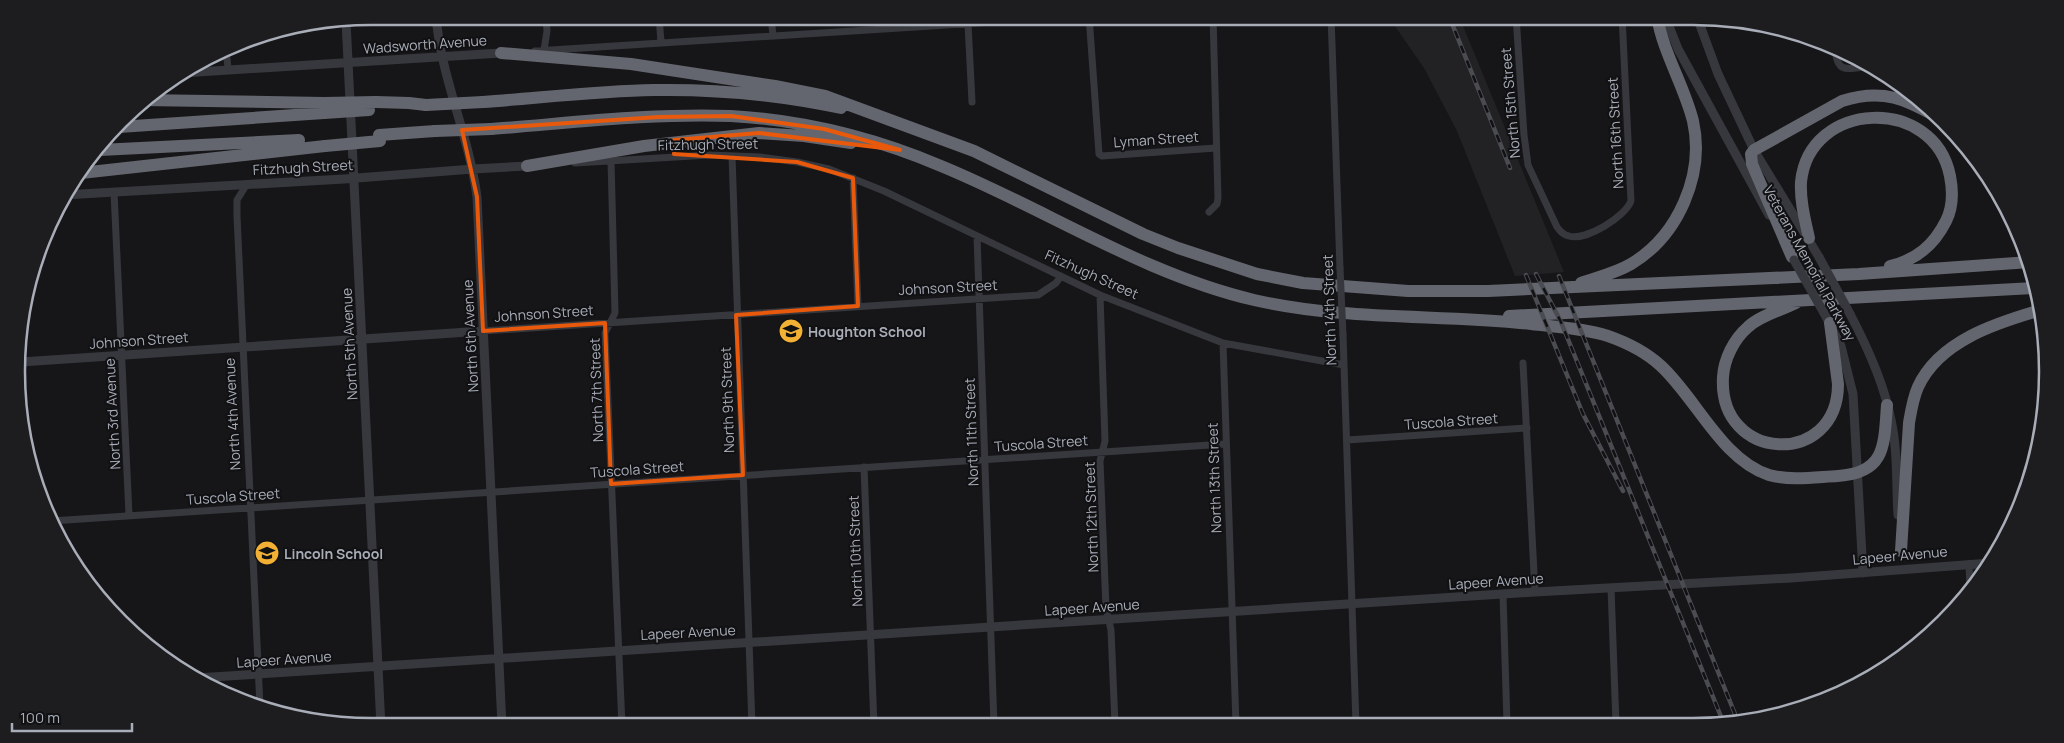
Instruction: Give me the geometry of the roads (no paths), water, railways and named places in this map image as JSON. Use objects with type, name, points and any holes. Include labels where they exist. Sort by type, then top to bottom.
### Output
[{"type":"highway","points":[[1565,288],[1616,271],[1632,263],[1648,251],[1659,240],[1683,206],[1690,187],[1695,147],[1693,122],[1659,25]]},
{"type":"highway","points":[[501,53],[631,64],[775,86],[825,96],[974,151],[1142,234],[1257,274],[1303,283],[1408,291],[1488,291],[1859,274],[2022,263]]},
{"type":"highway","points":[[126,126],[409,102],[426,105],[653,90],[711,91],[807,102],[882,118]]},
{"type":"highway","points":[[1793,258],[1752,164],[1751,154],[1754,150],[1842,101],[1857,96],[1893,97],[1910,103]]},
{"type":"highway","points":[[156,101],[324,108]]},
{"type":"highway","points":[[106,150],[325,142],[432,132],[659,117],[732,116],[824,129],[878,142],[975,180],[1104,243],[1200,285],[1290,308],[1397,318],[1472,319],[1546,326],[1602,334],[1625,342],[1662,366],[1724,442],[1746,464],[1761,472],[1782,477],[1858,475],[1871,467],[1881,453],[1885,438],[1888,405]]},
{"type":"highway","points":[[1809,238],[1801,198],[1801,181],[1806,163],[1822,139],[1835,129],[1865,118],[1892,118],[1926,134],[1941,151],[1948,166],[1952,183],[1952,201],[1948,218],[1940,234],[1925,251],[1904,263],[1859,274]]},
{"type":"highway","points":[[527,166],[644,146],[759,133],[804,136],[900,150]]},
{"type":"highway","points":[[88,172],[325,142]]},
{"type":"highway","points":[[1472,319],[1541,313],[2028,288]]},
{"type":"highway","points":[[1803,300],[1760,318],[1748,326],[1736,341],[1726,360],[1723,384],[1727,409],[1738,427],[1749,436],[1767,444],[1784,445],[1799,443],[1821,429],[1831,416],[1838,393],[1838,384],[1827,318]]},
{"type":"highway","points":[[1901,551],[1909,424],[1912,406],[1919,385],[1930,367],[1953,346],[1984,330],[2034,313]]},
{"type":"street","name":"North 6th Avenue","points":[[437,25],[441,56],[473,169],[477,197],[502,718]]},
{"type":"street","points":[[544,50],[547,25]]},
{"type":"street","points":[[660,25],[661,42]]},
{"type":"street","points":[[772,25],[773,36]]},
{"type":"street","points":[[884,25],[884,29]]},
{"type":"street","name":"Wadsworth Avenue","points":[[198,71],[951,25]]},
{"type":"street","points":[[968,25],[972,102]]},
{"type":"street","name":"Lyman Street","points":[[1090,25],[1098,154],[1102,156],[1216,148]]},
{"type":"street","points":[[1209,212],[1217,204],[1218,198],[1213,25]]},
{"type":"street","name":"North 14th Street","points":[[1331,25],[1356,718]]},
{"type":"street","name":"North 15th Street","points":[[1517,25],[1524,135],[1528,165],[1557,227],[1568,236]]},
{"type":"street","name":"North 16th Street","points":[[1568,236],[1583,236],[1612,222],[1625,212],[1631,201],[1622,25]]},
{"type":"street","name":"Veterans Memorial Parkway","points":[[1669,25],[1678,49],[1738,162],[1841,346],[1853,394],[1863,573]]},
{"type":"street","name":"Veterans Memorial Parkway","points":[[1700,25],[1718,74],[1754,150],[1809,238],[1867,346],[1888,405],[1895,446],[1902,568]]},
{"type":"street","name":"North 5th Avenue","points":[[346,26],[381,718]]},
{"type":"street","points":[[1836,56],[1836,62],[1839,66],[1844,68],[1858,67]]},
{"type":"street","points":[[227,57],[228,68]]},
{"type":"street","name":"Fitzhugh Street","points":[[73,195],[709,155],[760,157],[829,169],[853,178],[884,191],[1100,295],[1223,343],[1344,365]]},
{"type":"street","name":"North 9th Street","points":[[732,156],[736,315],[752,718]]},
{"type":"street","name":"North 7th Street","points":[[611,161],[615,313],[605,333],[622,718]]},
{"type":"street","points":[[853,178],[858,306]]},
{"type":"street","name":"North 4th Avenue","points":[[247,184],[237,200],[237,207],[260,700]]},
{"type":"street","name":"North 3rd Avenue","points":[[114,192],[130,515]]},
{"type":"street","name":"North 11th Street","points":[[977,236],[994,718]]},
{"type":"street","name":"Johnson Street","points":[[25,362],[1038,295],[1056,283],[1062,276]]},
{"type":"street","name":"North 12th Street","points":[[1100,295],[1105,441],[1100,461],[1107,620],[1111,630],[1114,718]]},
{"type":"street","name":"North 13th Street","points":[[1223,343],[1236,718]]},
{"type":"street","points":[[1523,363],[1534,592]]},
{"type":"street","name":"Tuscola Street","points":[[1347,440],[1527,428]]},
{"type":"street","name":"Tuscola Street","points":[[59,520],[1225,444]]},
{"type":"street","name":"North 10th Street","points":[[864,467],[874,718]]},
{"type":"street","name":"Lapeer Avenue","points":[[208,677],[1534,592],[1863,573],[1902,568],[1982,563]]},
{"type":"street","points":[[1969,564],[1970,579]]},
{"type":"street","points":[[1611,588],[1616,718]]},
{"type":"street","points":[[1503,594],[1508,718]]},
{"type":"railway","points":[[1453,25],[1510,168]]},
{"type":"railway","points":[[1536,274],[1561,322],[1721,716]]},
{"type":"railway","points":[[1526,275],[1583,414],[1623,491]]},
{"type":"railway","points":[[1559,276],[1735,715]]},
{"type":"place","name":"Houghton School","points":[[791,331]]},
{"type":"place","name":"Lincoln School","points":[[267,553]]}]
